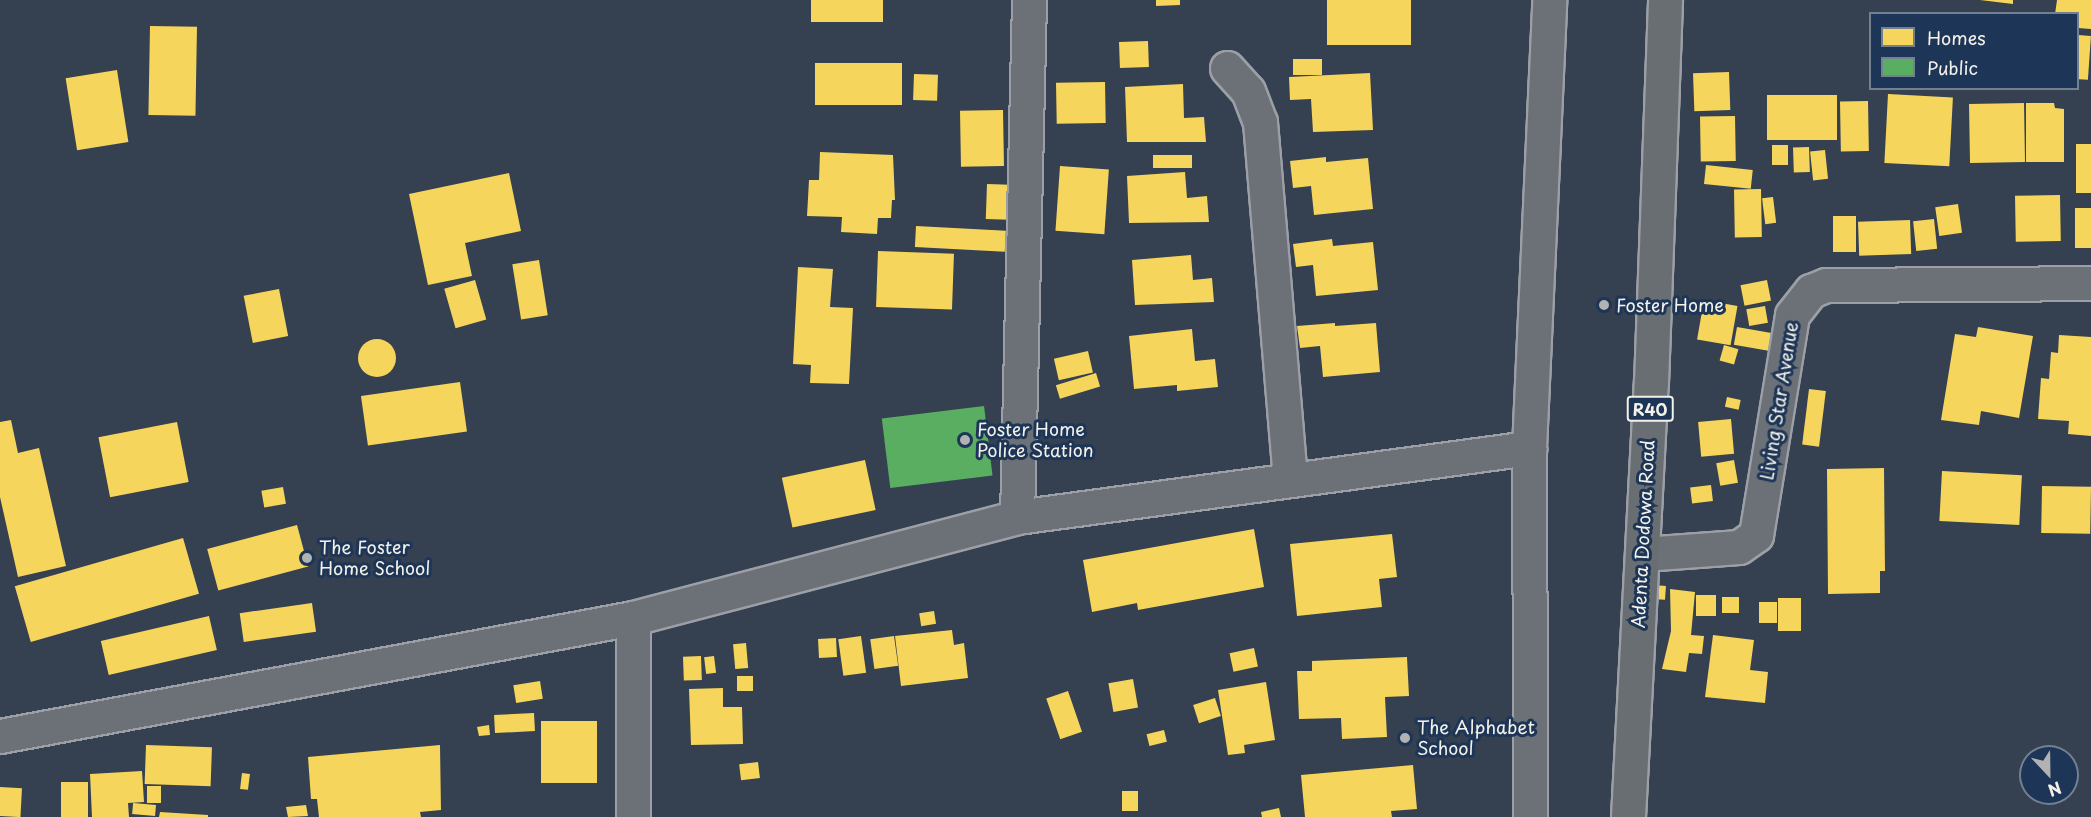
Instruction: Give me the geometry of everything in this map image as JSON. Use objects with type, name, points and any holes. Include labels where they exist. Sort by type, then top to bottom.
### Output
[{"type":"main road","name":"Adenta Dodowa Road","points":[[1628,817],[1642,554],[1665,0]]},
{"type":"street","points":[[1017,517],[1029,0]]},
{"type":"street","points":[[1530,817],[1529,448],[1549,0]]},
{"type":"street","points":[[1227,68],[1248,91],[1260,122],[1290,478]]},
{"type":"street","name":"Living Star Avenue","points":[[1642,554],[1739,547],[1756,535],[1792,315],[1811,291],[1826,285],[2091,283]]},
{"type":"street","points":[[0,736],[633,618],[1017,517],[1290,478],[1529,448]]},
{"type":"street","points":[[633,618],[633,817]]},
{"type":"building: Homes","points":[[811,0],[883,0],[883,22],[811,22]]},
{"type":"building: Homes","points":[[1156,0],[1180,0],[1180,5],[1156,6]]},
{"type":"building: Homes","points":[[1327,0],[1411,0],[1411,45],[1327,45]]},
{"type":"building: Homes","points":[[1980,0],[2013,0],[2013,4]]},
{"type":"building: Homes","points":[[2057,0],[2091,0],[2091,29],[2079,28],[2079,12],[2055,12]]},
{"type":"building: Homes","points":[[150,26],[197,27],[195,116],[148,115]]},
{"type":"building: Homes","points":[[2079,35],[2091,36],[2088,80],[2079,79]]},
{"type":"building: Homes","points":[[1148,41],[1149,67],[1120,68],[1119,42]]},
{"type":"building: Homes","points":[[1293,59],[1322,59],[1322,75],[1293,75]]},
{"type":"building: Homes","points":[[815,63],[902,63],[902,105],[815,105]]},
{"type":"building: Homes","points":[[117,70],[128,142],[77,150],[66,78]]},
{"type":"building: Homes","points":[[1729,72],[1730,110],[1694,111],[1693,73]]},
{"type":"building: Homes","points":[[1370,73],[1373,130],[1313,132],[1311,99],[1290,100],[1289,77]]},
{"type":"building: Homes","points":[[914,74],[938,75],[937,101],[913,100]]},
{"type":"building: Homes","points":[[1105,82],[1106,123],[1057,124],[1056,83]]},
{"type":"building: Homes","points":[[1183,84],[1184,118],[1204,117],[1206,142],[1127,142],[1125,87]]},
{"type":"building: Homes","points":[[1888,94],[1953,97],[1949,166],[1884,163]]},
{"type":"building: Homes","points":[[1767,95],[1837,95],[1837,140],[1767,140]]},
{"type":"building: Homes","points":[[1840,101],[1868,101],[1869,151],[1841,151]]},
{"type":"building: Homes","points":[[2024,103],[2025,162],[1970,163],[1969,104]]},
{"type":"building: Homes","points":[[2026,103],[2054,103],[2055,108],[2064,109],[2064,162],[2026,162]]},
{"type":"building: Homes","points":[[1003,110],[1004,166],[961,167],[960,111]]},
{"type":"building: Homes","points":[[1735,116],[1736,161],[1701,162],[1700,117]]},
{"type":"building: Homes","points":[[2076,144],[2091,144],[2091,193],[2076,193]]},
{"type":"building: Homes","points":[[1772,145],[1788,145],[1788,165],[1772,165]]},
{"type":"building: Homes","points":[[1809,147],[1810,172],[1794,173],[1793,148]]},
{"type":"building: Homes","points":[[1825,150],[1828,179],[1813,180],[1810,152]]},
{"type":"building: Homes","points":[[820,152],[893,155],[895,200],[892,200],[891,218],[878,218],[877,234],[841,232],[842,217],[807,216],[809,180],[819,180]]},
{"type":"building: Homes","points":[[1153,155],[1192,155],[1192,168],[1153,168]]},
{"type":"building: Homes","points":[[1326,157],[1326,162],[1368,158],[1373,209],[1314,215],[1311,186],[1293,188],[1290,161]]},
{"type":"building: Homes","points":[[1706,165],[1753,170],[1751,189],[1704,184]]},
{"type":"building: Homes","points":[[1060,166],[1109,169],[1104,234],[1055,231]]},
{"type":"building: Homes","points":[[1185,172],[1187,198],[1207,196],[1209,222],[1129,223],[1127,176]]},
{"type":"building: Homes","points":[[509,173],[521,231],[465,243],[472,276],[428,285],[409,194]]},
{"type":"building: Homes","points":[[987,184],[1010,185],[1009,220],[986,219]]},
{"type":"building: Homes","points":[[1734,189],[1761,189],[1762,237],[1735,237]]},
{"type":"building: Homes","points":[[2060,195],[2061,241],[2016,242],[2015,196]]},
{"type":"building: Homes","points":[[1773,197],[1776,223],[1765,224],[1762,198]]},
{"type":"building: Homes","points":[[1958,204],[1962,233],[1939,236],[1935,207]]},
{"type":"building: Homes","points":[[2075,208],[2091,208],[2091,248],[2075,248]]},
{"type":"building: Homes","points":[[1833,216],[1856,216],[1856,252],[1833,252]]},
{"type":"building: Homes","points":[[1934,219],[1937,249],[1916,251],[1913,221]]},
{"type":"building: Homes","points":[[1910,220],[1911,254],[1859,256],[1858,222]]},
{"type":"building: Homes","points":[[916,226],[1006,231],[1005,252],[915,247]]},
{"type":"building: Homes","points":[[1332,239],[1333,246],[1373,242],[1378,290],[1316,296],[1313,265],[1296,267],[1293,244]]},
{"type":"building: Homes","points":[[878,251],[954,254],[952,310],[876,307]]},
{"type":"building: Homes","points":[[1191,255],[1193,280],[1212,278],[1214,302],[1135,305],[1132,260]]},
{"type":"building: Homes","points":[[539,260],[548,315],[521,320],[512,264]]},
{"type":"building: Homes","points":[[798,267],[833,269],[830,307],[853,308],[849,384],[810,383],[811,365],[793,364]]},
{"type":"building: Homes","points":[[475,280],[486,319],[456,328],[444,289]]},
{"type":"building: Homes","points":[[1767,280],[1771,301],[1745,306],[1740,285]]},
{"type":"building: Homes","points":[[279,289],[288,336],[253,343],[244,296]]},
{"type":"building: Homes","points":[[1704,300],[1737,306],[1731,345],[1697,339]]},
{"type":"building: Homes","points":[[1765,306],[1768,323],[1749,326],[1746,309]]},
{"type":"building: Homes","points":[[1335,323],[1335,326],[1376,323],[1380,372],[1323,377],[1320,346],[1300,348],[1297,326]]},
{"type":"building: Homes","points":[[1737,327],[1771,333],[1768,351],[1734,345]]},
{"type":"building: Homes","points":[[1978,327],[2033,336],[2019,418],[1981,411],[1979,425],[1941,420],[1955,334],[1976,337]]},
{"type":"building: Homes","points":[[1192,329],[1195,361],[1215,359],[1218,387],[1177,391],[1177,385],[1134,389],[1129,336]]},
{"type":"building: Homes","points":[[2059,335],[2091,337],[2091,436],[2068,434],[2069,421],[2038,419],[2041,378],[2049,379],[2051,352],[2058,353]]},
{"type":"building: Homes","points":[[377,339],[384,340],[390,345],[395,351],[395,365],[390,371],[384,376],[377,377],[370,376],[364,371],[359,365],[358,358],[359,351],[364,345],[370,340]]},
{"type":"building: Homes","points":[[1724,345],[1738,349],[1734,365],[1720,360]]},
{"type":"building: Homes","points":[[1088,351],[1093,372],[1059,380],[1054,359]]},
{"type":"building: Homes","points":[[1096,373],[1100,386],[1060,399],[1056,385]]},
{"type":"building: Homes","points":[[460,382],[467,432],[368,445],[361,396]]},
{"type":"building: Homes","points":[[1809,389],[1826,391],[1819,447],[1802,445]]},
{"type":"building: Homes","points":[[1727,397],[1741,400],[1739,410],[1725,407]]},
{"type":"building: Homes","points":[[1731,419],[1734,454],[1701,457],[1698,422]]},
{"type":"building: Homes","points":[[11,420],[18,453],[39,448],[66,566],[18,577],[0,497],[0,422]]},
{"type":"building: Homes","points":[[177,422],[189,482],[110,497],[98,437]]},
{"type":"building: Homes","points":[[865,460],[876,510],[792,528],[782,478]]},
{"type":"building: Homes","points":[[1734,460],[1738,483],[1720,486],[1716,463]]},
{"type":"building: Homes","points":[[1884,468],[1885,571],[1880,571],[1880,593],[1828,594],[1827,469]]},
{"type":"building: Homes","points":[[1942,471],[2022,475],[2019,525],[1939,521]]},
{"type":"building: Homes","points":[[1711,485],[1713,501],[1692,503],[1690,488]]},
{"type":"building: Homes","points":[[2042,486],[2091,487],[2090,534],[2041,533]]},
{"type":"building: Homes","points":[[283,487],[286,504],[264,508],[261,491]]},
{"type":"building: Homes","points":[[297,525],[308,567],[218,591],[207,549]]},
{"type":"building: Homes","points":[[1254,529],[1264,587],[1138,610],[1137,603],[1092,612],[1083,560]]},
{"type":"building: Homes","points":[[1392,534],[1397,577],[1379,579],[1382,607],[1297,616],[1290,544]]},
{"type":"building: Homes","points":[[183,538],[199,594],[31,642],[15,586]]},
{"type":"building: Homes","points":[[1653,585],[1666,586],[1665,600],[1652,599]]},
{"type":"building: Homes","points":[[1670,589],[1695,592],[1691,635],[1704,636],[1702,654],[1689,653],[1686,672],[1662,669],[1671,631]]},
{"type":"building: Homes","points":[[1696,595],[1716,595],[1716,616],[1696,616]]},
{"type":"building: Homes","points":[[1722,597],[1739,597],[1739,613],[1722,613]]},
{"type":"building: Homes","points":[[1778,598],[1801,598],[1801,631],[1778,631]]},
{"type":"building: Homes","points":[[1759,602],[1777,602],[1777,623],[1759,623]]},
{"type":"building: Homes","points":[[312,603],[316,632],[244,642],[240,613]]},
{"type":"building: Homes","points":[[934,611],[936,624],[921,626],[919,613]]},
{"type":"building: Homes","points":[[209,616],[217,650],[109,675],[101,641]]},
{"type":"building: Homes","points":[[952,630],[954,645],[964,643],[968,678],[901,686],[895,636]]},
{"type":"building: Homes","points":[[1713,635],[1754,640],[1750,670],[1768,672],[1765,703],[1705,697]]},
{"type":"building: Homes","points":[[861,636],[866,673],[843,676],[838,639]]},
{"type":"building: Homes","points":[[894,636],[898,666],[874,669],[870,639]]},
{"type":"building: Homes","points":[[836,638],[837,657],[819,658],[818,639]]},
{"type":"building: Homes","points":[[746,643],[748,668],[735,669],[733,644]]},
{"type":"building: Homes","points":[[1254,648],[1258,667],[1233,672],[1230,653]]},
{"type":"building: Homes","points":[[701,656],[702,680],[684,681],[683,657]]},
{"type":"building: Homes","points":[[714,656],[716,673],[706,674],[704,657]]},
{"type":"building: Homes","points":[[1407,657],[1409,696],[1385,697],[1387,737],[1342,739],[1341,718],[1299,719],[1297,671],[1312,671],[1312,661]]},
{"type":"building: Homes","points":[[737,676],[753,676],[753,691],[737,691]]},
{"type":"building: Homes","points":[[1133,679],[1138,708],[1113,712],[1108,683]]},
{"type":"building: Homes","points":[[540,681],[543,699],[516,703],[513,685]]},
{"type":"building: Homes","points":[[1266,682],[1275,740],[1244,745],[1245,753],[1228,755],[1218,690]]},
{"type":"building: Homes","points":[[723,688],[723,707],[742,707],[743,744],[691,745],[689,689]]},
{"type":"building: Homes","points":[[1068,691],[1082,732],[1060,739],[1046,698]]},
{"type":"building: Homes","points":[[1215,698],[1221,716],[1199,723],[1193,705]]},
{"type":"building: Homes","points":[[534,713],[535,731],[495,733],[494,715]]},
{"type":"building: Homes","points":[[541,721],[597,721],[597,783],[541,783]]},
{"type":"building: Homes","points":[[489,725],[490,735],[479,736],[477,727]]},
{"type":"building: Homes","points":[[1164,730],[1167,742],[1149,746],[1147,734]]},
{"type":"building: Homes","points":[[146,745],[212,747],[211,786],[145,784]]},
{"type":"building: Homes","points":[[440,745],[441,810],[420,812],[421,817],[319,817],[317,799],[311,799],[308,757]]},
{"type":"building: Homes","points":[[758,762],[760,778],[741,780],[739,764]]},
{"type":"building: Homes","points":[[1413,765],[1417,809],[1391,811],[1392,817],[1305,817],[1301,775]]},
{"type":"building: Homes","points":[[142,771],[144,802],[128,803],[129,817],[92,817],[90,774]]},
{"type":"building: Homes","points":[[242,773],[250,774],[248,790],[240,789]]},
{"type":"building: Homes","points":[[61,782],[88,782],[88,817],[61,817]]},
{"type":"building: Homes","points":[[147,786],[161,786],[161,803],[147,803]]},
{"type":"building: Homes","points":[[0,787],[22,788],[20,817],[0,816]]},
{"type":"building: Homes","points":[[1122,791],[1138,791],[1138,811],[1122,811]]},
{"type":"building: Homes","points":[[133,803],[156,805],[155,816],[132,814]]},
{"type":"building: Homes","points":[[306,805],[308,816],[288,817],[286,807]]},
{"type":"building: Homes","points":[[1279,808],[1281,817],[1262,817],[1261,812]]},
{"type":"building: Homes","points":[[160,812],[208,815],[208,817],[159,817]]},
{"type":"building: Public","points":[[984,406],[993,475],[890,488],[882,419]]},
{"type":"place","name":"Foster Home","points":[[1604,305]]},
{"type":"place","name":"Foster Home Police Station","points":[[965,440]]},
{"type":"place","name":"The Foster Home School","points":[[307,558]]},
{"type":"place","name":"The Alphabet School","points":[[1405,738]]}]
